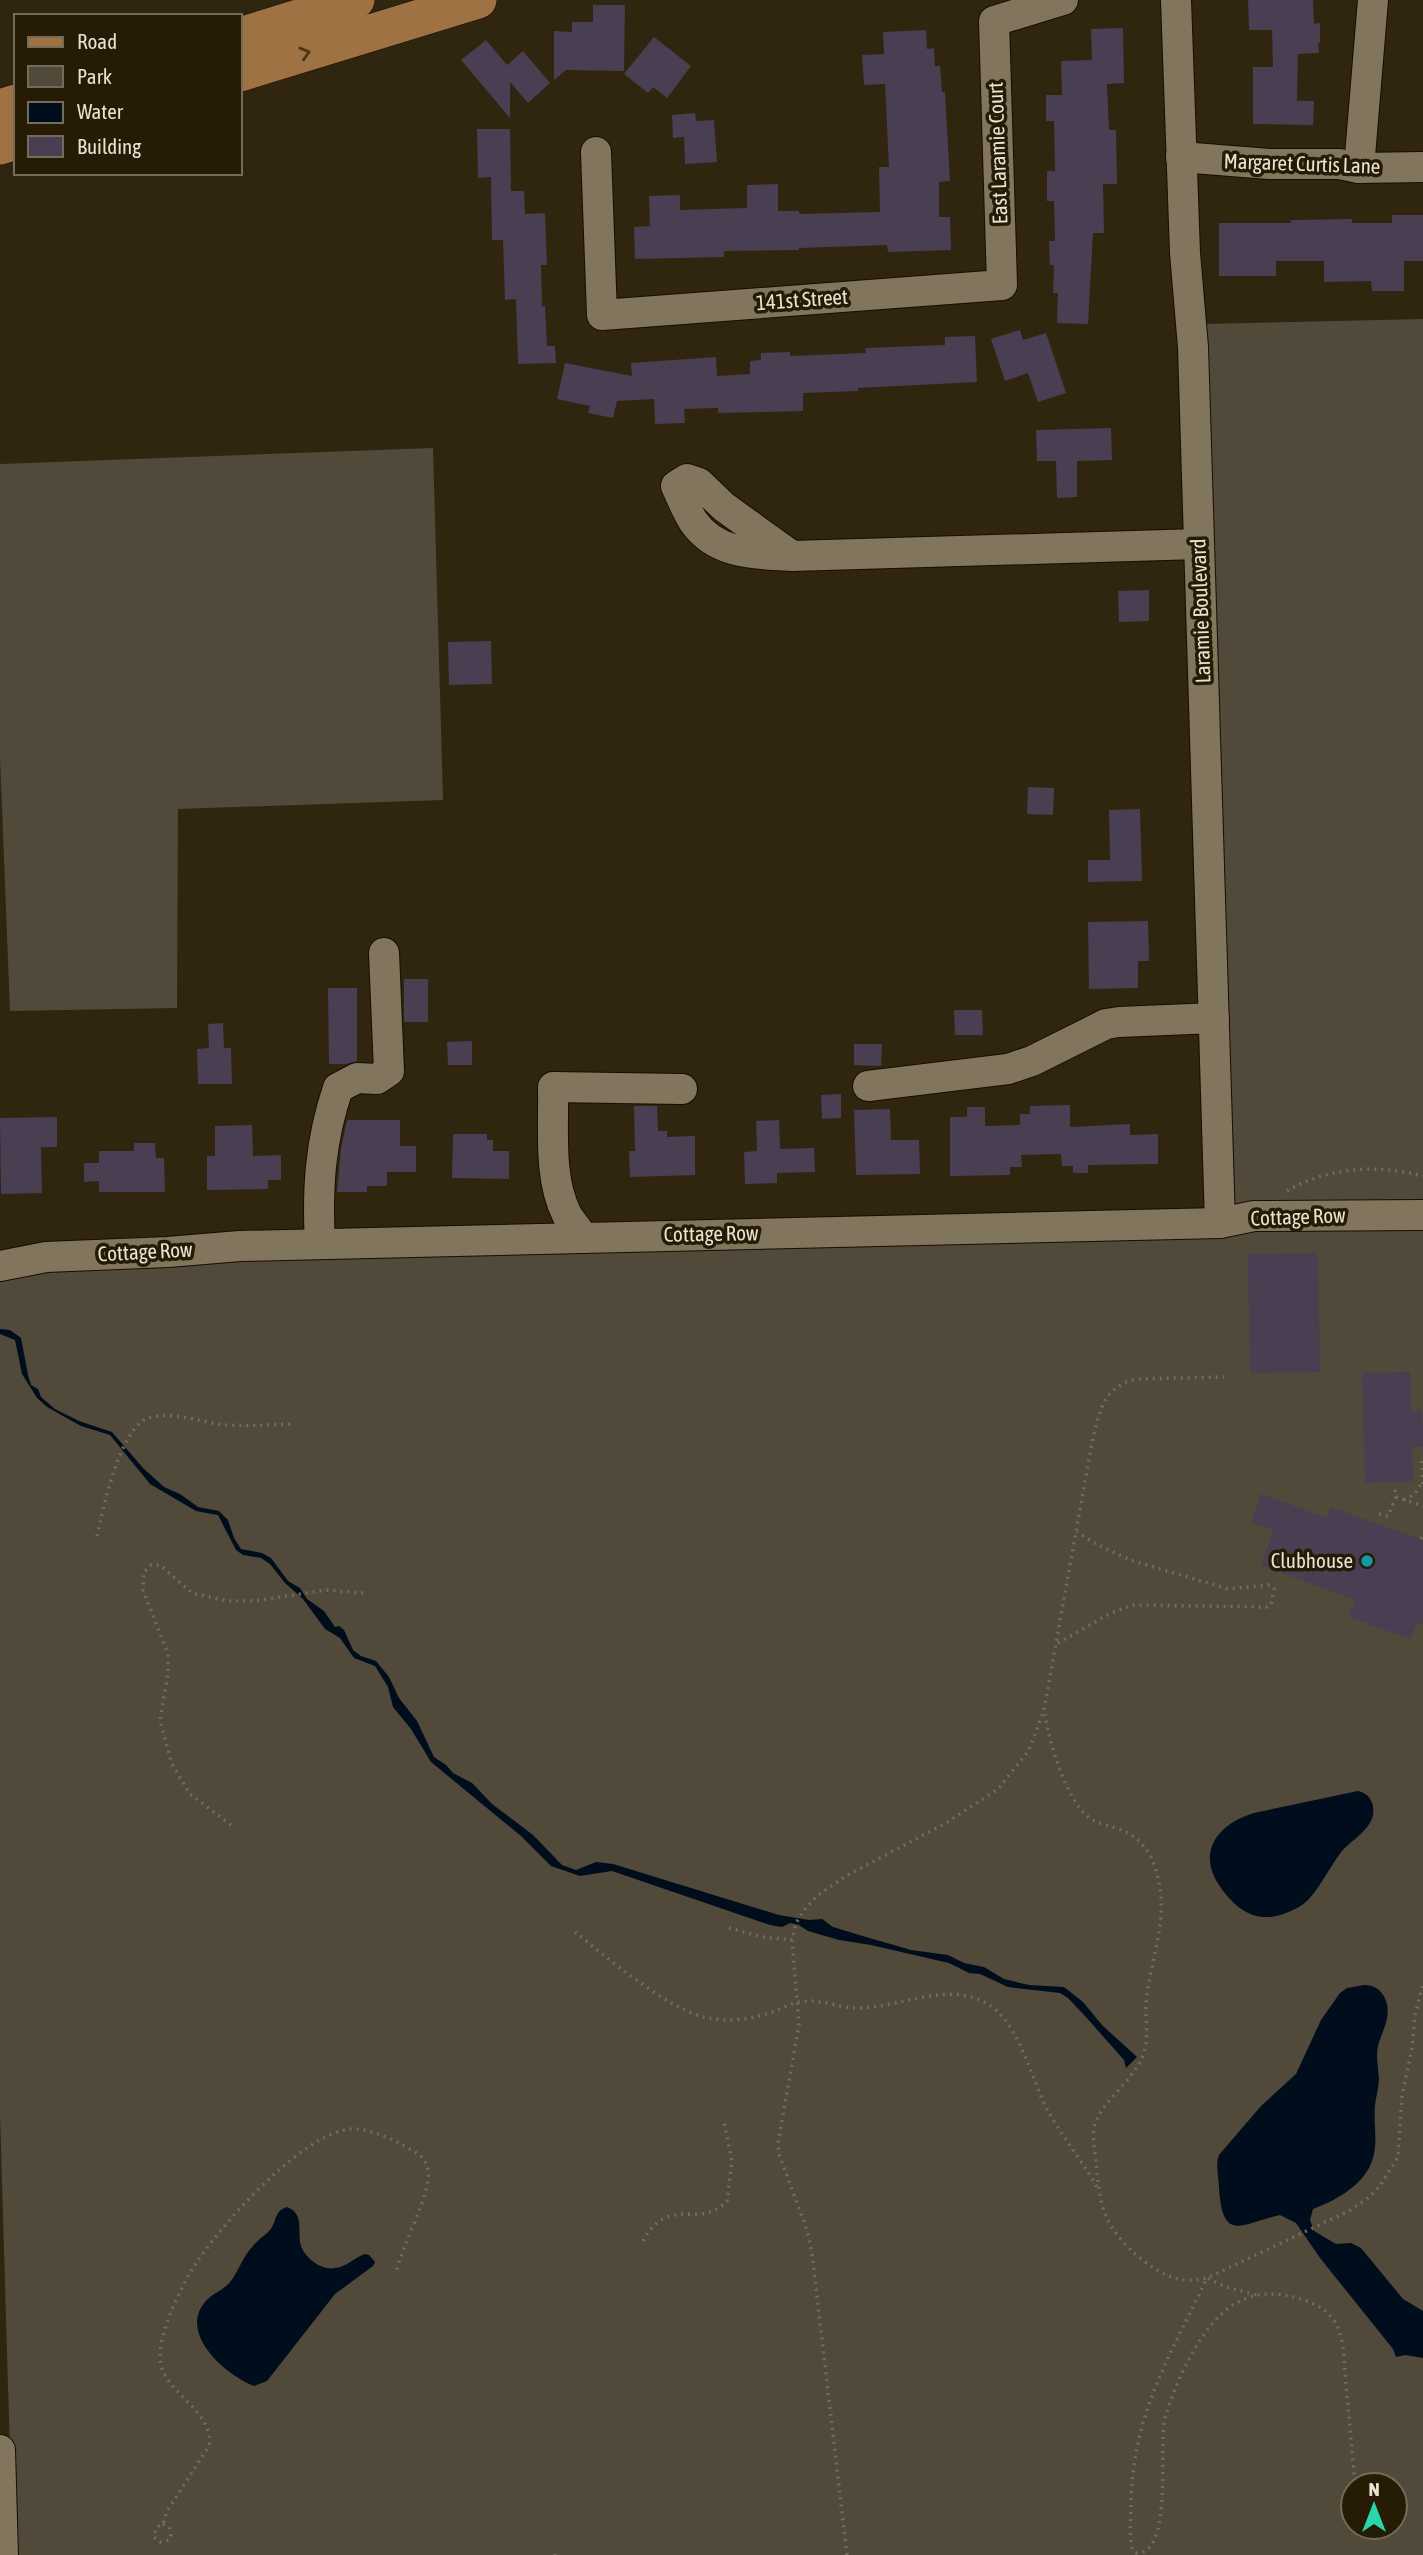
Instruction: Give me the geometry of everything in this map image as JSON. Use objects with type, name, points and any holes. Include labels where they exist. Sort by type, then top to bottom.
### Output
[{"type":"main road","points":[[242,35],[356,0]]},
{"type":"main road","points":[[242,72],[478,0]]},
{"type":"street","name":"East Laramie Court","points":[[1002,285],[993,21],[1063,0]]},
{"type":"street","name":"Laramie Boulevard","points":[[1176,0],[1185,253],[1194,347],[1220,1223]]},
{"type":"street","points":[[1359,168],[1373,0]]},
{"type":"street","name":"141st Street","points":[[596,152],[602,316],[1002,285]]},
{"type":"street","name":"Margaret Curtis Lane","points":[[1181,169],[1338,176],[1359,168],[1423,167]]},
{"type":"street","points":[[792,556],[1199,544]]},
{"type":"street","points":[[320,1244],[318,1209],[321,1161],[326,1122],[338,1088],[357,1078],[377,1079],[389,1072],[384,953]]},
{"type":"street","points":[[868,1086],[1008,1069],[1032,1061],[1106,1024],[1214,1018]]},
{"type":"street","points":[[584,1238],[567,1214],[560,1193],[554,1161],[553,1087],[682,1089]]},
{"type":"street","name":"Cottage Row","points":[[0,1266],[46,1257],[320,1244],[1220,1223],[1254,1216],[1423,1215]]},
{"type":"street","points":[[0,2450],[3,2555]]},
{"type":"path","points":[[1254,1216],[1293,1188],[1330,1172],[1376,1169],[1423,1176]]},
{"type":"path","points":[[847,2555],[812,2253],[807,2230],[779,2154],[778,2143],[799,2025],[792,1940],[796,1923],[818,1895],[846,1876],[946,1823],[998,1789],[1029,1750],[1044,1710],[1093,1437],[1109,1393],[1136,1379],[1224,1377]]},
{"type":"path","points":[[97,1536],[106,1494],[118,1462],[129,1438],[140,1423],[153,1417],[164,1416],[227,1425],[291,1424]]},
{"type":"path","points":[[1404,1500],[1415,1494],[1422,1485],[1422,1461]]},
{"type":"path","points":[[1379,1514],[1388,1516],[1396,1497],[1395,1489]]},
{"type":"path","points":[[1396,1497],[1423,1506]]},
{"type":"path","points":[[1056,1644],[1111,1613],[1132,1605],[1267,1607],[1271,1605],[1275,1594],[1274,1588],[1269,1585],[1228,1589],[1130,1560],[1077,1532]]},
{"type":"path","points":[[1421,1539],[1423,1534]]},
{"type":"path","points":[[231,1825],[190,1794],[172,1763],[160,1721],[168,1673],[168,1654],[143,1590],[142,1577],[147,1567],[156,1564],[184,1588],[203,1596],[242,1602],[326,1590],[364,1593]]},
{"type":"path","points":[[1044,1710],[1054,1754],[1080,1808],[1096,1822],[1133,1834],[1143,1842],[1155,1868],[1160,1888],[1160,1925],[1146,2004],[1146,2048],[1139,2063],[1110,2098],[1096,2122],[1094,2147],[1099,2190],[1106,2215],[1113,2228],[1145,2261],[1172,2277],[1195,2281],[1207,2278],[1326,2223],[1367,2199],[1390,2173],[1398,2157],[1402,2096],[1412,2048],[1415,2015],[1423,1984]]},
{"type":"path","points":[[729,1928],[763,1937],[792,1940]]},
{"type":"path","points":[[575,1932],[654,1992],[697,2016],[721,2020],[742,2019],[761,2016],[798,2002],[823,2001],[859,2008],[951,1994],[988,2004],[1005,2020],[1051,2116],[1099,2190]]},
{"type":"path","points":[[643,2241],[650,2228],[659,2220],[677,2215],[713,2212],[727,2201],[732,2161],[723,2122]]},
{"type":"path","points":[[163,2524],[169,2526],[171,2536],[169,2540],[160,2542],[156,2540],[154,2532],[163,2524],[167,2511],[209,2446],[210,2436],[202,2420],[166,2376],[160,2356],[171,2314],[191,2272],[206,2251],[267,2182],[293,2158],[331,2135],[345,2130],[371,2132],[420,2155],[426,2162],[429,2177],[401,2250],[396,2273]]},
{"type":"path","points":[[1207,2278],[1159,2377],[1140,2428],[1131,2485],[1131,2542],[1136,2553],[1146,2552],[1153,2547],[1157,2538],[1161,2519],[1165,2419],[1189,2360],[1215,2320],[1234,2304],[1256,2295]]},
{"type":"path","points":[[1207,2278],[1226,2287],[1256,2295],[1282,2295],[1308,2301],[1326,2312],[1336,2325],[1344,2361],[1354,2471]]},
{"type":"green space","points":[[1423,319],[1423,2555],[13,2555],[0,2114],[0,1275],[19,1268],[1234,1228],[1202,324]]},
{"type":"green space","points":[[433,448],[443,800],[178,809],[177,1008],[10,1011],[0,757],[0,464]]},
{"type":"water","points":[[0,1329],[10,1330],[21,1338],[31,1385],[38,1389],[41,1397],[55,1409],[79,1421],[112,1432],[143,1468],[164,1487],[198,1507],[219,1511],[228,1520],[241,1549],[262,1553],[271,1558],[288,1581],[300,1588],[307,1599],[324,1611],[335,1627],[339,1626],[344,1630],[353,1650],[376,1661],[417,1721],[434,1757],[453,1773],[472,1783],[492,1804],[533,1835],[562,1865],[576,1870],[596,1862],[613,1864],[779,1915],[809,1920],[822,1919],[833,1927],[911,1950],[948,1955],[964,1963],[984,1967],[1004,1979],[1029,1985],[1064,1987],[1083,2002],[1102,2025],[1137,2057],[1126,2068],[1124,2060],[1068,1998],[1060,1993],[1008,1987],[949,1963],[839,1940],[808,1931],[799,1925],[770,1925],[612,1871],[580,1876],[551,1866],[521,1836],[431,1762],[411,1729],[393,1707],[388,1687],[375,1666],[354,1658],[340,1638],[325,1629],[303,1599],[285,1583],[270,1564],[261,1558],[243,1555],[236,1550],[218,1515],[196,1511],[150,1484],[110,1435],[81,1426],[47,1407],[37,1398],[22,1374],[15,1340],[0,1334]]},
{"type":"water","points":[[1358,1791],[1368,1796],[1372,1803],[1371,1820],[1365,1830],[1342,1851],[1313,1894],[1301,1906],[1275,1916],[1256,1916],[1239,1908],[1219,1885],[1210,1860],[1211,1849],[1222,1831],[1231,1824],[1254,1813]]},
{"type":"water","points":[[1372,1986],[1382,1993],[1388,2010],[1377,2050],[1379,2078],[1375,2105],[1374,2152],[1369,2168],[1358,2182],[1337,2198],[1313,2209],[1310,2220],[1314,2231],[1336,2244],[1351,2243],[1361,2248],[1403,2299],[1423,2311],[1423,2358],[1405,2355],[1396,2357],[1393,2349],[1320,2258],[1296,2223],[1280,2215],[1237,2226],[1230,2224],[1221,2206],[1217,2167],[1219,2155],[1261,2106],[1296,2074],[1321,2020],[1340,1993],[1347,1988]]},
{"type":"water","points":[[287,2207],[293,2210],[298,2218],[301,2246],[315,2263],[325,2268],[335,2268],[365,2254],[375,2262],[335,2294],[267,2381],[254,2386],[231,2373],[209,2352],[197,2327],[198,2314],[208,2299],[230,2282],[250,2250],[270,2230],[278,2213]]},
{"type":"building","points":[[1248,0],[1313,0],[1314,24],[1320,23],[1319,53],[1298,54],[1297,101],[1314,101],[1313,125],[1253,124],[1253,67],[1273,67],[1272,30],[1249,30]]},
{"type":"building","points":[[593,5],[625,5],[624,71],[566,70],[554,80],[554,31],[572,32],[572,22],[593,22]]},
{"type":"building","points":[[1123,28],[1124,83],[1107,84],[1109,130],[1116,130],[1117,184],[1103,184],[1104,233],[1093,233],[1088,324],[1057,323],[1058,293],[1053,293],[1054,265],[1050,265],[1049,241],[1055,241],[1054,201],[1047,201],[1047,171],[1055,171],[1054,121],[1046,121],[1046,95],[1062,95],[1061,61],[1092,60],[1091,29]]},
{"type":"building","points":[[926,30],[927,49],[934,48],[935,66],[940,66],[942,92],[945,92],[950,181],[939,182],[939,217],[950,217],[951,250],[888,252],[887,245],[724,251],[724,257],[635,259],[634,227],[650,226],[649,196],[680,195],[680,210],[747,208],[747,185],[778,184],[778,211],[799,211],[799,214],[880,212],[879,167],[889,167],[885,84],[864,85],[862,55],[884,54],[883,32]]},
{"type":"building","points":[[654,37],[691,66],[667,98],[653,87],[648,93],[624,74]]},
{"type":"building","points":[[486,40],[507,65],[523,51],[550,83],[528,103],[510,82],[510,118],[461,60]]},
{"type":"building","points":[[695,113],[696,121],[714,120],[717,162],[685,164],[684,137],[673,138],[672,115]]},
{"type":"building","points":[[477,129],[510,129],[511,191],[524,191],[525,214],[545,213],[547,265],[541,265],[542,307],[545,306],[547,346],[555,346],[556,363],[518,364],[516,299],[505,300],[503,240],[492,240],[491,177],[478,178]]},
{"type":"building","points":[[1392,215],[1423,215],[1423,261],[1404,261],[1404,291],[1372,291],[1371,281],[1324,282],[1324,261],[1276,261],[1276,276],[1219,276],[1219,223],[1291,223],[1291,220],[1352,219],[1352,223],[1392,223]]},
{"type":"building","points":[[1020,330],[1023,340],[1046,333],[1066,393],[1038,402],[1028,373],[1005,381],[991,339]]},
{"type":"building","points":[[975,336],[977,382],[803,393],[803,411],[718,413],[718,408],[684,409],[685,423],[655,424],[654,399],[617,401],[613,418],[588,413],[590,406],[557,399],[565,363],[632,376],[631,363],[716,357],[717,376],[750,374],[750,361],[761,360],[761,353],[790,352],[790,356],[866,353],[865,348],[945,345],[945,337]]},
{"type":"building","points":[[1111,428],[1112,460],[1077,461],[1077,497],[1057,498],[1056,461],[1037,461],[1036,430]]},
{"type":"building","points":[[1149,590],[1149,621],[1119,622],[1118,591]]},
{"type":"building","points":[[491,641],[492,684],[449,685],[448,642]]},
{"type":"building","points":[[1028,787],[1054,788],[1053,815],[1027,814]]},
{"type":"building","points":[[1140,809],[1142,881],[1088,882],[1088,860],[1110,860],[1109,810]]},
{"type":"building","points":[[1148,921],[1149,961],[1138,961],[1138,988],[1089,989],[1088,922]]},
{"type":"building","points":[[404,979],[428,979],[428,1022],[404,1022]]},
{"type":"building","points":[[328,988],[357,988],[357,1061],[329,1064]]},
{"type":"building","points":[[954,1010],[982,1010],[983,1035],[955,1035]]},
{"type":"building","points":[[223,1023],[224,1048],[231,1048],[232,1084],[198,1084],[197,1049],[209,1048],[208,1024]]},
{"type":"building","points":[[472,1041],[472,1065],[448,1065],[447,1042]]},
{"type":"building","points":[[854,1044],[882,1044],[881,1066],[854,1065]]},
{"type":"building","points":[[841,1094],[841,1118],[822,1119],[821,1095]]},
{"type":"building","points":[[1070,1105],[1070,1127],[1130,1124],[1130,1135],[1158,1134],[1158,1164],[1088,1165],[1088,1173],[1073,1173],[1073,1166],[1062,1166],[1061,1154],[1021,1155],[1022,1167],[1010,1167],[1010,1175],[950,1176],[950,1117],[967,1117],[967,1107],[985,1107],[985,1126],[1020,1125],[1020,1114],[1030,1114],[1030,1106]]},
{"type":"building","points":[[634,1106],[657,1106],[658,1131],[667,1131],[667,1137],[695,1136],[695,1175],[630,1177],[629,1151],[635,1151]]},
{"type":"building","points":[[890,1109],[891,1140],[919,1140],[920,1174],[856,1175],[854,1110]]},
{"type":"building","points":[[57,1117],[57,1147],[41,1147],[42,1193],[1,1194],[0,1118]]},
{"type":"building","points":[[347,1120],[400,1120],[400,1146],[416,1146],[416,1172],[387,1172],[387,1186],[367,1186],[367,1192],[337,1192]]},
{"type":"building","points":[[779,1120],[780,1149],[814,1148],[815,1172],[777,1173],[777,1183],[745,1184],[744,1152],[757,1151],[756,1121]]},
{"type":"building","points":[[252,1125],[253,1156],[281,1155],[281,1180],[268,1180],[268,1189],[207,1190],[207,1156],[215,1156],[215,1126]]},
{"type":"building","points":[[453,1134],[487,1134],[487,1140],[493,1140],[493,1151],[509,1151],[509,1179],[452,1178]]},
{"type":"building","points":[[134,1143],[155,1143],[156,1158],[164,1158],[165,1192],[99,1192],[99,1181],[84,1182],[84,1163],[99,1163],[99,1151],[134,1151]]},
{"type":"building","points":[[1318,1253],[1320,1372],[1250,1373],[1248,1254]]},
{"type":"building","points":[[1410,1372],[1411,1411],[1422,1411],[1423,1438],[1423,1447],[1412,1447],[1413,1481],[1365,1483],[1362,1373]]},
{"type":"building","name":"Clubhouse","points":[[1261,1494],[1327,1518],[1330,1507],[1423,1540],[1423,1624],[1417,1622],[1410,1639],[1349,1617],[1355,1600],[1261,1565],[1274,1530],[1251,1522]]},
{"type":"place","name":"Clubhouse","points":[[1367,1561]]}]
